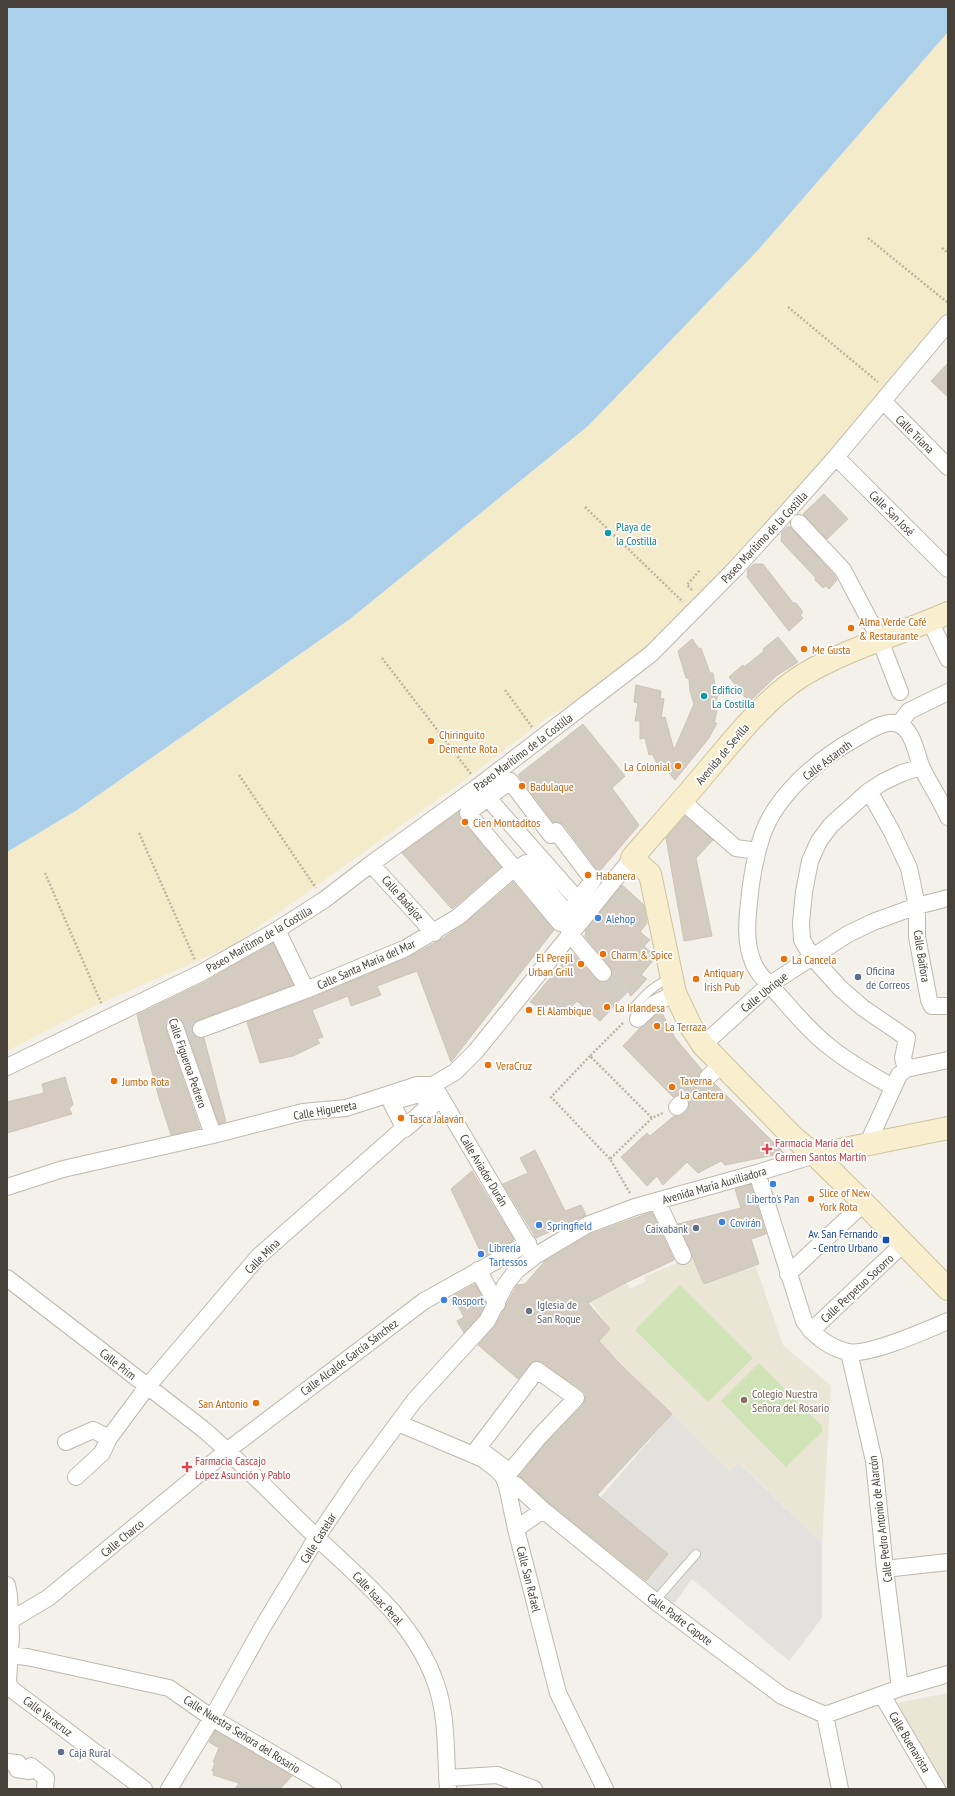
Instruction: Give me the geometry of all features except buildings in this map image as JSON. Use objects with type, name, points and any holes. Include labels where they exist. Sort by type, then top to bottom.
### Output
[{"type":"street","name":"Paseo Marítimo de la Costilla","points":[[7,1067],[107,1017],[201,973],[277,930],[324,900],[480,785],[651,654],[741,563],[836,457],[948,323]]},
{"type":"street","name":"Calle Triana","points":[[886,397],[948,467]]},
{"type":"street","name":"Calle San José","points":[[836,457],[948,569]]},
{"type":"street","points":[[799,523],[843,570],[880,640],[900,692]]},
{"type":"street","points":[[939,617],[948,659]]},
{"type":"street","name":"Avenida de Sevilla","points":[[583,905],[632,858],[750,721],[775,696],[803,676],[827,662],[939,617]]},
{"type":"street","points":[[948,692],[909,712],[899,724],[909,734],[917,751],[921,767],[948,817]]},
{"type":"street","name":"Calle Astaroth","points":[[893,1087],[860,1069],[830,1047],[802,1022],[769,985],[753,964],[748,947],[747,919],[750,887],[762,834],[770,819],[790,790],[815,765],[844,745],[880,725],[891,722],[899,724]]},
{"type":"street","points":[[906,1069],[903,1058],[907,1038],[863,1008],[840,988],[812,957],[802,940],[801,923],[804,892],[810,861],[819,840],[831,825],[869,791],[896,776],[921,767]]},
{"type":"street","points":[[494,806],[583,905],[593,880],[556,831],[551,835],[510,781],[468,813],[560,923],[571,924],[604,973]]},
{"type":"street","points":[[869,791],[891,830],[909,868],[917,906]]},
{"type":"street","points":[[682,801],[736,848],[757,851]]},
{"type":"street","points":[[632,858],[650,874],[673,986],[691,1027],[703,1046],[715,1071],[815,1155],[948,1289]]},
{"type":"street","name":"Calle Badajoz","points":[[371,864],[434,933]]},
{"type":"street","name":"Calle Santa María del Mar","points":[[201,1029],[306,990],[406,948],[434,933],[458,917],[506,875],[515,870]]},
{"type":"street","name":"Calle Ubrique","points":[[703,1046],[769,985],[848,934],[873,922],[917,906],[948,898]]},
{"type":"street","name":"Calle Higuereta","points":[[7,1187],[63,1169],[213,1135],[303,1112],[346,1108],[417,1085],[433,1084],[455,1072],[476,1051],[571,924],[583,905]]},
{"type":"street","name":"Calle Baifora","points":[[917,906],[916,937],[929,1000],[940,1006]]},
{"type":"street","points":[[277,930],[306,990]]},
{"type":"street","points":[[636,1013],[654,1004],[673,986]]},
{"type":"street","name":"Calle Figueroa Pedrero","points":[[179,1032],[213,1135]]},
{"type":"street","points":[[868,1145],[899,1075],[906,1069],[948,1060]]},
{"type":"street","name":"Calle Aviador Durán","points":[[433,1084],[436,1102],[529,1248]]},
{"type":"street","points":[[404,1128],[391,1102],[419,1094],[427,1100],[436,1102]]},
{"type":"street","name":"Calle Mina","points":[[76,1477],[102,1453],[109,1438],[147,1387],[258,1257],[404,1128],[436,1102]]},
{"type":"street","name":"Avenida María Auxiliadora","points":[[529,1248],[636,1207],[815,1155],[948,1128]]},
{"type":"street","points":[[757,1173],[788,1274],[804,1321],[810,1331],[829,1345],[849,1352],[869,1350],[914,1336],[948,1321]]},
{"type":"street","points":[[657,1201],[683,1256]]},
{"type":"street","points":[[788,1274],[864,1203]]},
{"type":"street","points":[[496,1304],[493,1304],[476,1271],[474,1262],[518,1241],[522,1241],[529,1248]]},
{"type":"street","name":"Calle Perpetuo Socorro","points":[[810,1331],[903,1244]]},
{"type":"street","name":"Calle Castelar","points":[[169,1789],[212,1718],[262,1628],[317,1537],[357,1478],[414,1401],[486,1321],[496,1304],[505,1279],[514,1268],[530,1256],[529,1248]]},
{"type":"street","name":"Calle Alcalde García Sánchez","points":[[228,1450],[424,1301],[476,1271]]},
{"type":"street","name":"Calle Prim","points":[[7,1278],[203,1429],[228,1450]]},
{"type":"street","name":"Calle Pedro Antonio de Alarcón","points":[[849,1352],[874,1461],[900,1688]]},
{"type":"street","points":[[537,1370],[576,1398],[506,1474],[478,1448],[537,1370]]},
{"type":"street","points":[[398,1423],[483,1459],[497,1470],[506,1474]]},
{"type":"street","points":[[66,1442],[93,1430],[109,1438]]},
{"type":"street","name":"Calle Isaac Peral","points":[[228,1450],[317,1537],[375,1590],[397,1616],[420,1648],[435,1681],[442,1705],[448,1784]]},
{"type":"street","name":"Calle Charco","points":[[9,1621],[48,1598],[228,1450]]},
{"type":"street","name":"Calle Padre Capote","points":[[506,1474],[543,1510],[655,1600],[782,1696],[825,1714]]},
{"type":"street","name":"Calle San Rafael","points":[[506,1474],[516,1529],[558,1693],[605,1789]]},
{"type":"street","points":[[516,1529],[543,1510]]},
{"type":"street","points":[[886,1569],[948,1562]]},
{"type":"street","points":[[8,1592],[8,1663]]},
{"type":"street","points":[[7,1638],[9,1621]]},
{"type":"street","name":"Calle Nuestra Señora del Rosario","points":[[8,1663],[26,1657],[169,1688],[212,1718],[333,1789]]},
{"type":"street","name":"Calle Veracruz","points":[[8,1663],[8,1681],[10,1688],[134,1786]]},
{"type":"street","points":[[840,1789],[825,1714],[900,1688],[948,1674]]},
{"type":"street","name":"Calle Buenavista","points":[[882,1695],[937,1789]]},
{"type":"street","points":[[7,1762],[18,1763],[17,1769],[29,1770],[31,1766],[46,1778],[45,1789]]},
{"type":"street","points":[[448,1784],[497,1775],[534,1789]]},
{"type":"lane","points":[[655,1600],[696,1554]]},
{"type":"path","points":[[868,238],[948,304]]},
{"type":"path","points":[[942,248],[948,253]]},
{"type":"path","points":[[788,307],[886,397]]},
{"type":"path","points":[[585,508],[693,612]]},
{"type":"path","points":[[382,658],[480,785]]},
{"type":"path","points":[[505,690],[541,739]]},
{"type":"path","points":[[239,775],[324,900]]},
{"type":"path","points":[[139,833],[201,973]]},
{"type":"path","points":[[45,874],[107,1017]]},
{"type":"path","points":[[636,1013],[631,1015],[551,1097],[610,1159],[632,1196],[636,1207]]},
{"type":"path","points":[[590,1056],[652,1118]]},
{"type":"path","points":[[610,1159],[652,1118],[678,1105]]},
{"type":"shaded area","name":"Colegio Nuestra Señora del Rosario","points":[[691,1257],[704,1283],[756,1267],[783,1345],[831,1386],[822,1543],[740,1463],[730,1473],[599,1341],[610,1329],[591,1302],[626,1282],[630,1289],[645,1282],[644,1277]]},
{"type":"shaded area","points":[[672,1414],[730,1472],[739,1463],[822,1543],[822,1618],[789,1661],[692,1579],[674,1604],[646,1582],[667,1555],[600,1498]]},
{"type":"shaded area","points":[[948,1693],[948,1789],[947,1789],[897,1703]]},
{"type":"green space","points":[[680,1285],[753,1358],[708,1402],[635,1330]]},
{"type":"green space","points":[[759,1363],[822,1426],[822,1432],[786,1467],[721,1401]]},
{"type":"sand","name":"Playa de la Costilla","points":[[948,32],[948,316],[799,492],[641,656],[585,697],[551,715],[458,785],[233,945],[90,1008],[7,1051],[7,852],[77,810],[350,619],[588,426],[759,249]]},
{"type":"water","points":[[7,7],[948,7],[948,32],[759,249],[588,426],[350,619],[77,810],[7,852]]},
{"type":"tunnel","points":[[603,973],[624,996]]},
{"type":"tunnel","points":[[182,1034],[201,1029]]},
{"type":"tunnel","points":[[680,1104],[708,1077]]},
{"type":"place","name":"Playa de la Costilla","points":[[608,533]]},
{"type":"place","name":"Alma Verde Café & Restaurante","points":[[851,628]]},
{"type":"place","name":"Me Gusta","points":[[804,649]]},
{"type":"place","name":"Edificio La Costilla","points":[[704,696]]},
{"type":"place","name":"Chiringuito Demente Rota","points":[[431,741]]},
{"type":"place","name":"La Colonial","points":[[678,766]]},
{"type":"place","name":"Badulaque","points":[[522,786]]},
{"type":"place","name":"Cien Montaditos","points":[[465,822]]},
{"type":"place","name":"Habanera","points":[[588,875]]},
{"type":"place","name":"Alehop","points":[[598,918]]},
{"type":"place","name":"Charm & Spice","points":[[603,954]]},
{"type":"place","name":"La Cancela","points":[[784,959]]},
{"type":"place","name":"El Perejil Urban Grill","points":[[581,964]]},
{"type":"place","name":"Oficina de Correos","points":[[858,977]]},
{"type":"place","name":"Antiquary Irish Pub","points":[[696,979]]},
{"type":"place","name":"La Irlandesa","points":[[607,1007]]},
{"type":"place","name":"El Alambique","points":[[529,1010]]},
{"type":"place","name":"La Terraza","points":[[657,1026]]},
{"type":"place","name":"VeraCruz","points":[[488,1065]]},
{"type":"place","name":"Jumbo Rota","points":[[114,1081]]},
{"type":"place","name":"Taverna La Cantera","points":[[672,1087]]},
{"type":"place","name":"Tasca Jalaván","points":[[401,1118]]},
{"type":"place","name":"Farmacia María del Carmen Santos Martín","points":[[767,1149]]},
{"type":"place","name":"Liberto's Pan","points":[[773,1184]]},
{"type":"place","name":"Slice of New York Rota","points":[[811,1199]]},
{"type":"place","name":"Covirán","points":[[722,1222]]},
{"type":"place","name":"Springfield","points":[[539,1225]]},
{"type":"place","name":"Caixabank","points":[[696,1228]]},
{"type":"place","name":"Av. San Fernando - Centro Urbano","points":[[886,1240]]},
{"type":"place","name":"Librería Tartessos","points":[[481,1254]]},
{"type":"place","name":"Rosport","points":[[444,1300]]},
{"type":"place","name":"Iglesia de San Roque","points":[[529,1311]]},
{"type":"place","name":"Colegio Nuestra Señora del Rosario","points":[[744,1400]]},
{"type":"place","name":"San Antonio","points":[[256,1403]]},
{"type":"place","name":"Farmacia Cascajo López Asunción y Pablo","points":[[187,1467]]},
{"type":"place","name":"Caja Rural","points":[[61,1752]]}]
